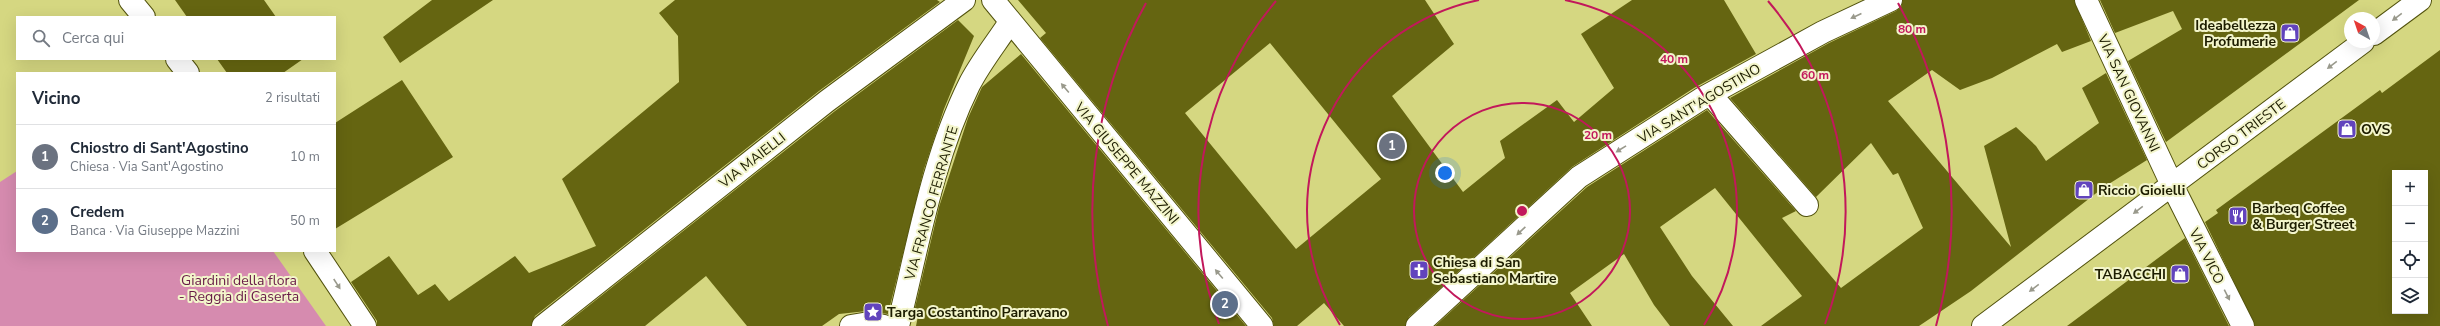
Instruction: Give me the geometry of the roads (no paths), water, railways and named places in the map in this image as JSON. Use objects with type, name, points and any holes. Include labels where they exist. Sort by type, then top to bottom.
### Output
[{"type":"street","points":[[130,0],[143,16]]},
{"type":"street","name":"VIA MAIELLI","points":[[543,326],[827,101],[964,0]]},
{"type":"street","name":"VIA GIUSEPPE MAZZINI","points":[[993,0],[1262,326]]},
{"type":"street","name":"VIA SANT'AGOSTINO","points":[[1417,326],[1579,177],[1710,94],[1823,32],[1891,0]]},
{"type":"street","name":"VIA SAN GIOVANNI","points":[[2086,0],[2172,185]]},
{"type":"street","points":[[2380,30],[2420,0]]},
{"type":"street","name":"VIA FRANCO FERRANTE","points":[[898,326],[930,196],[951,127],[970,84],[1010,22]]},
{"type":"street","name":"CORSO TRIESTE","points":[[1983,326],[2355,48]]},
{"type":"street","points":[[178,60],[187,72]]},
{"type":"street","points":[[1710,94],[1808,205]]},
{"type":"street","name":"VIA VICO","points":[[2172,185],[2243,326]]},
{"type":"street","points":[[316,252],[365,326]]},
{"type":"street","points":[[851,326],[869,323],[884,326]]},
{"type":"place","name":"Ideabellezza Profumerie","points":[[2290,33]]},
{"type":"place","name":"OVS","points":[[2347,129]]},
{"type":"place","name":"Chiostro di Sant'Agostino","points":[[1392,146]]},
{"type":"place","name":"Riccio Gioielli","points":[[2084,190]]},
{"type":"place","name":"Barbeq Coffee & Burger Street","points":[[2238,216]]},
{"type":"place","name":"Chiesa di San Sebastiano Martire","points":[[1419,270]]},
{"type":"place","name":"TABACCHI","points":[[2180,274]]},
{"type":"place","name":"Credem","points":[[1225,304]]},
{"type":"place","name":"Targa Costantino Parravano","points":[[873,312]]},
{"type":"park label","name":"Giardini della flora - Reggia di Caserta","points":[[239,288]]}]
